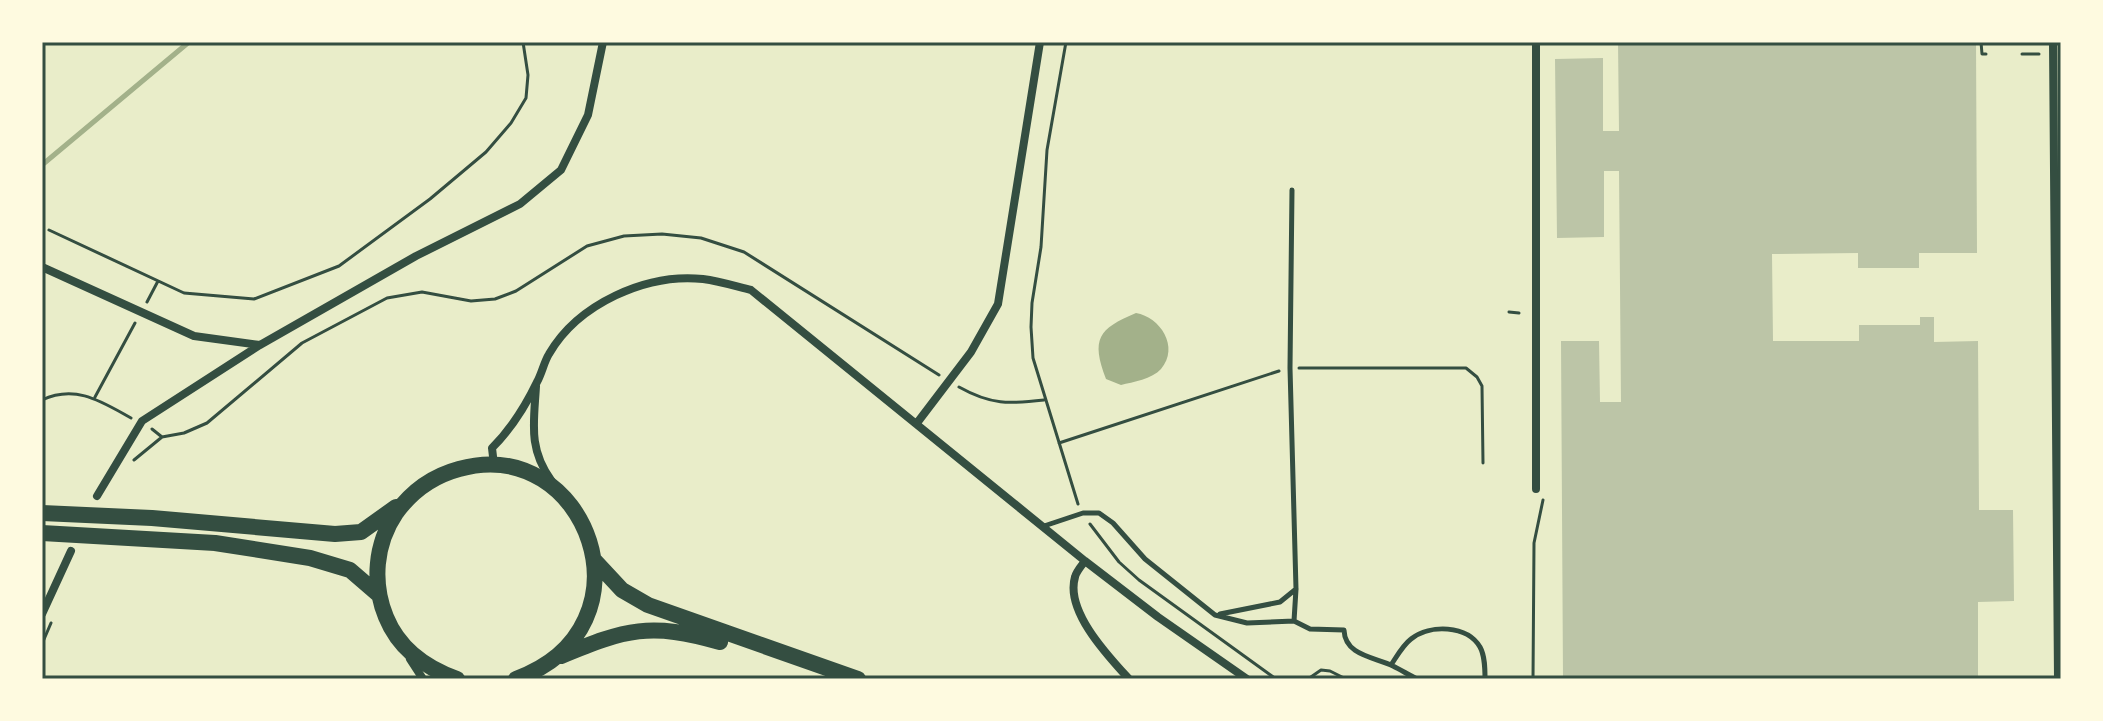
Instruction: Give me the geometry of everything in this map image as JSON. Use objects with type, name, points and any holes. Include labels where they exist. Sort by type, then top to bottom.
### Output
[{"type":"highway","points":[[42,513],[152,518],[335,534],[361,532],[423,485],[445,473],[469,466],[494,465],[519,470],[542,480],[562,495],[578,514],[589,537],[595,561],[595,588],[588,615],[575,638],[556,658]]},
{"type":"highway","points":[[404,502],[390,522],[381,546],[377,570],[379,595],[387,619],[400,641],[417,659],[457,679]]},
{"type":"highway","points":[[42,533],[215,543],[310,558],[350,570],[379,595]]},
{"type":"highway","points":[[595,561],[622,590],[648,605],[858,679]]},
{"type":"highway","points":[[516,679],[535,672],[556,658],[631,630],[704,637],[827,679]]},
{"type":"street","points":[[97,496],[142,421],[260,345],[416,256],[520,204],[561,170],[588,115],[603,42]]},
{"type":"street","points":[[917,423],[971,352],[998,304],[1040,42]]},
{"type":"street","points":[[1536,42],[1536,489]]},
{"type":"street","points":[[2053,42],[2058,679]]},
{"type":"street","points":[[42,267],[194,336],[260,345]]},
{"type":"street","points":[[494,465],[492,448],[503,437],[536,385],[549,354],[570,324],[605,300],[660,280],[702,279],[751,290],[1085,561],[1247,679]]},
{"type":"street","points":[[536,385],[534,445],[539,463],[562,495]]},
{"type":"street","points":[[42,614],[71,551]]},
{"type":"street","points":[[1085,561],[1075,577],[1074,599],[1088,628],[1129,679]]},
{"type":"street","points":[[400,641],[423,679]]},
{"type":"lane","points":[[1292,190],[1290,357],[1296,589],[1294,621]]},
{"type":"lane","points":[[1044,526],[1083,513],[1099,513],[1113,523],[1145,559],[1215,615],[1247,623],[1294,621],[1310,629],[1344,630],[1344,639],[1351,648],[1417,679]]},
{"type":"lane","points":[[1215,615],[1243,612],[1280,602],[1296,589]]},
{"type":"lane","points":[[1391,665],[1410,640],[1421,633],[1431,629],[1462,632],[1481,650],[1485,679]]},
{"type":"path","points":[[49,230],[184,293],[254,299],[339,266],[474,161],[511,123],[526,98],[528,75],[523,42]]},
{"type":"path","points":[[1066,42],[1047,150],[1041,247],[1032,303],[1033,358],[1078,504]]},
{"type":"path","points":[[1981,42],[1982,54],[1986,54]]},
{"type":"path","points":[[2022,54],[2039,54]]},
{"type":"path","points":[[131,462],[162,437],[184,433],[207,423],[302,343],[387,298],[422,292],[471,301],[495,299],[516,291],[587,246],[624,236],[662,234],[701,238],[744,252],[979,399],[1007,404],[1044,400]]},
{"type":"path","points":[[95,398],[158,281]]},
{"type":"path","points":[[1509,312],[1519,313]]},
{"type":"path","points":[[42,400],[63,393],[95,398],[142,421],[162,437]]},
{"type":"path","points":[[1088,522],[1119,562],[1139,580],[1276,679]]},
{"type":"path","points":[[1308,679],[1321,670],[1346,679]]},
{"type":"shaded area","points":[[1136,313],[1153,320],[1165,334],[1168,352],[1161,369],[1153,375],[1121,385],[1106,379],[1099,345],[1106,330]]},
{"type":"building","points":[[1618,42],[1976,42],[1977,253],[1919,253],[1919,268],[1858,268],[1858,253],[1772,254],[1773,341],[1859,341],[1859,325],[1920,325],[1920,317],[1934,317],[1934,342],[1978,341],[1979,510],[2013,510],[2014,601],[1978,602],[1978,679],[1563,679],[1561,341],[1599,341],[1600,402],[1621,402],[1619,171],[1604,171],[1604,237],[1557,238],[1555,59],[1603,58],[1603,131],[1619,131]]},
{"type":"waterway","points":[[42,165],[189,42]]}]
